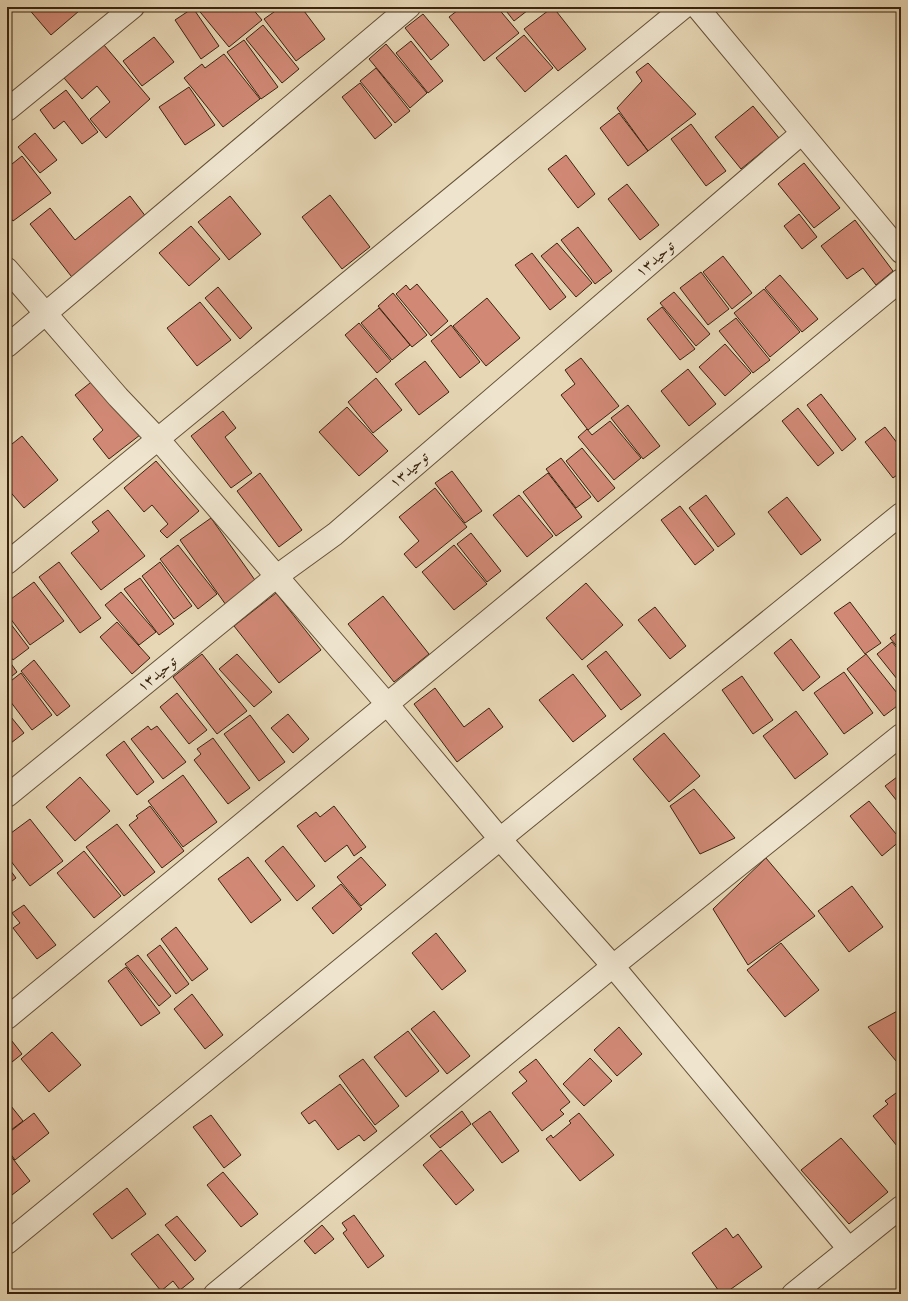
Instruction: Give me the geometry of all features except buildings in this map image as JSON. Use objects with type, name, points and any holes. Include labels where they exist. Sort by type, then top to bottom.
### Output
[{"type":"street","points":[[7,110],[132,7]]},
{"type":"street","points":[[7,346],[409,7]]},
{"type":"street","points":[[7,563],[684,7]]},
{"type":"street","points":[[697,7],[901,252]]},
{"type":"street","name":"توحید۱۳","points":[[7,796],[277,576],[335,534],[802,133]]},
{"type":"street","points":[[7,269],[118,397],[158,439],[387,704],[500,839],[613,966],[849,1249]]},
{"type":"street","points":[[7,1018],[901,280]]},
{"type":"street","points":[[7,1243],[500,839],[901,514]]},
{"type":"street","points":[[214,1294],[613,966],[901,735]]},
{"type":"street","points":[[794,1294],[901,1207]]}]
